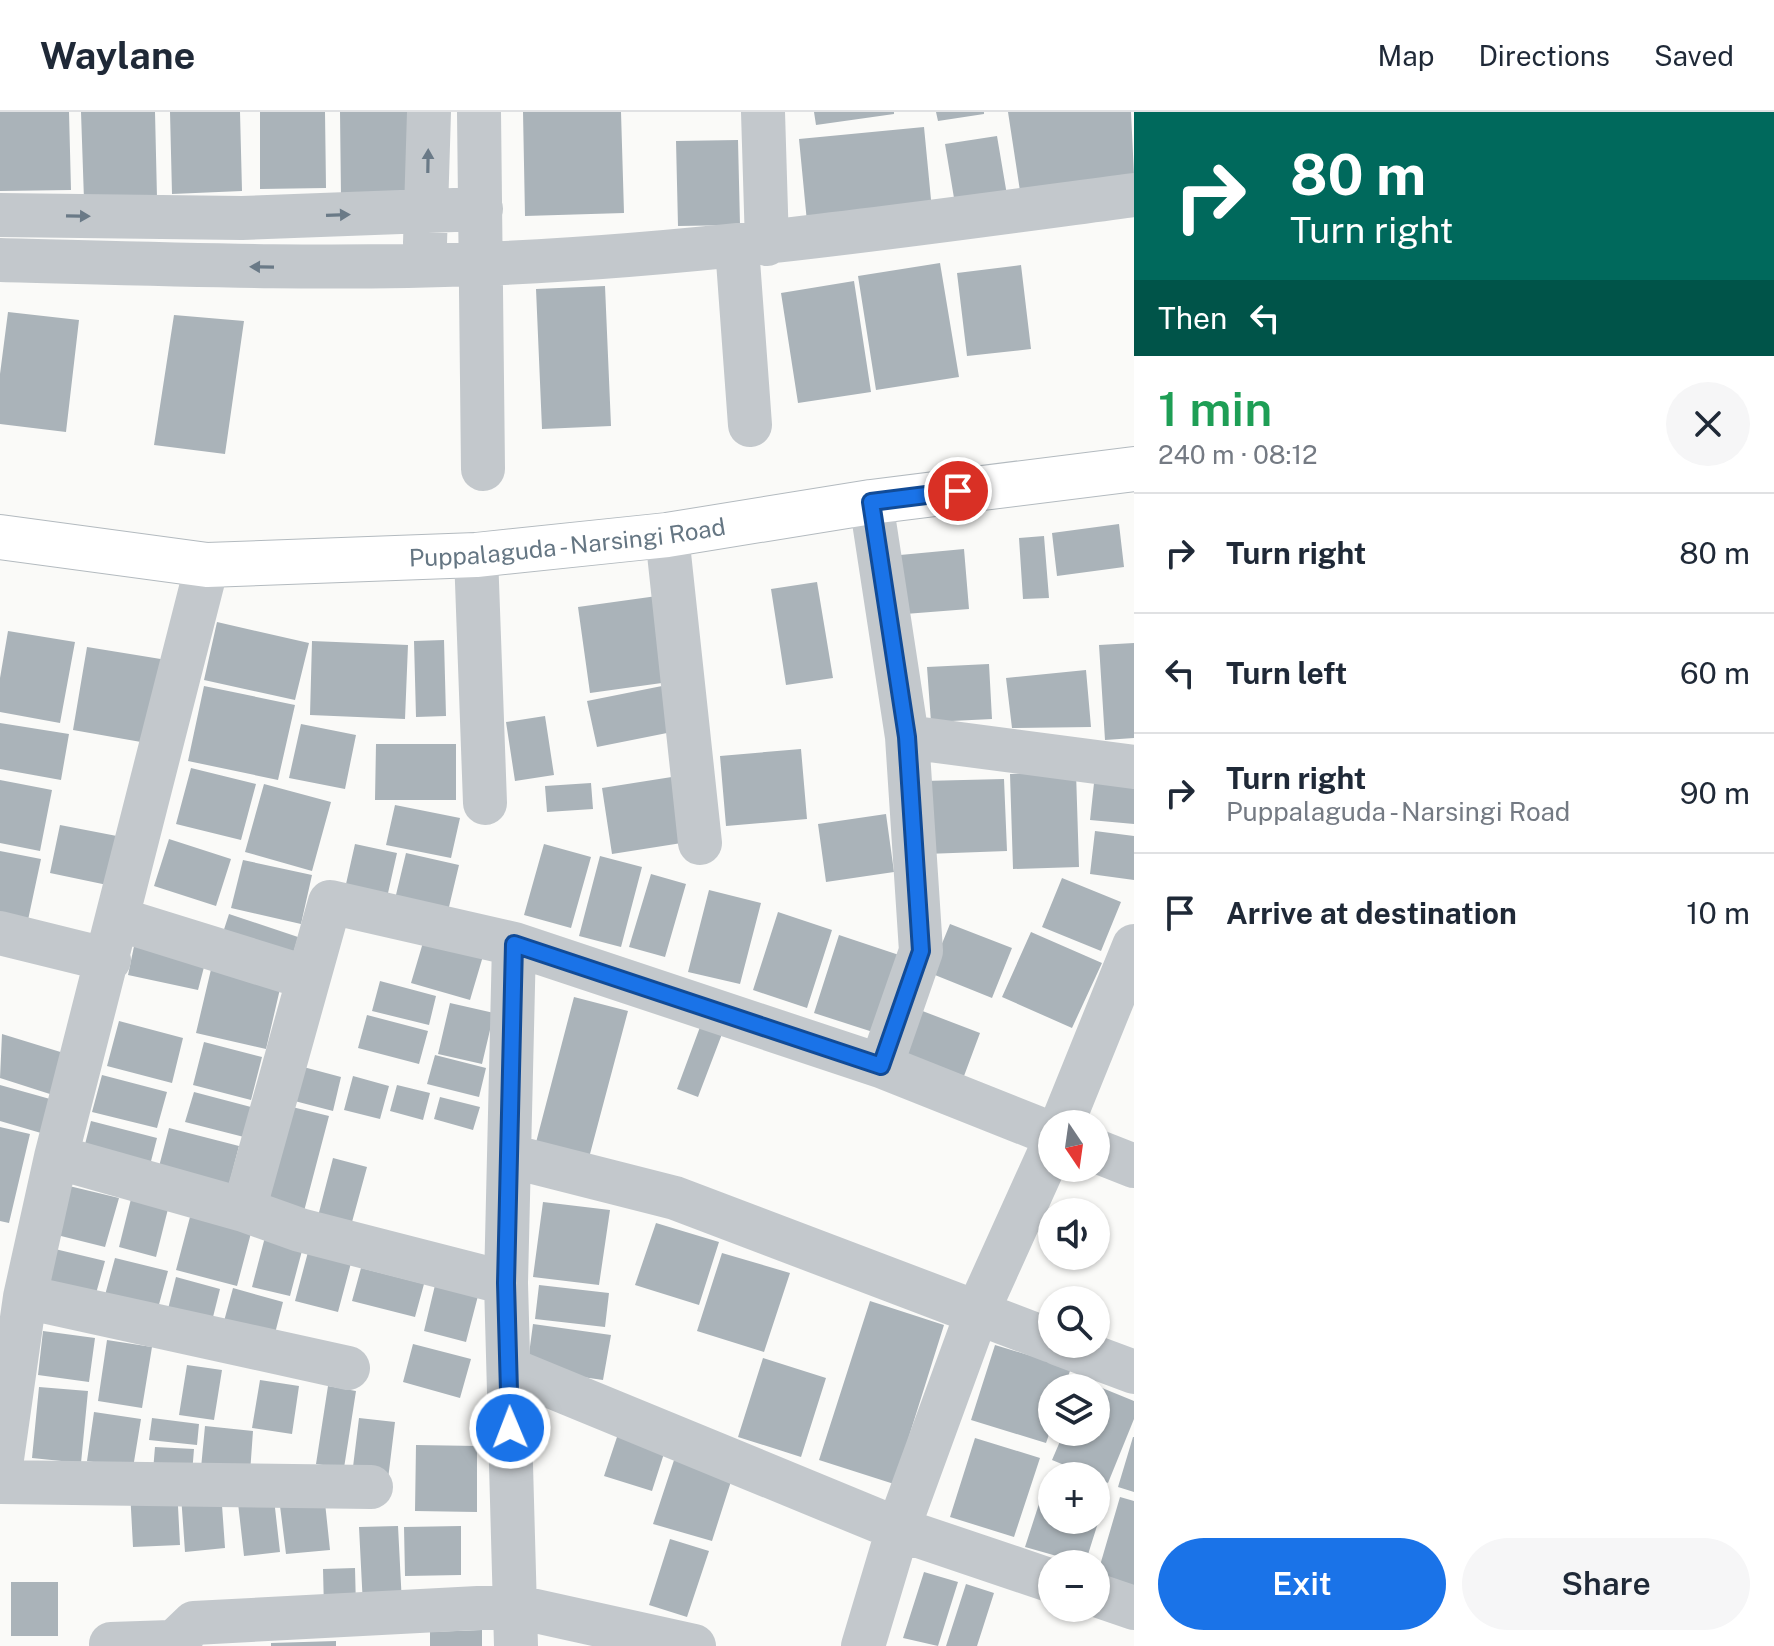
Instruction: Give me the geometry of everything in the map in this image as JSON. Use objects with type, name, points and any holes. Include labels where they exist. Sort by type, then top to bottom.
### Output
[{"type":"street","points":[[424,265],[429,112]]},
{"type":"street","points":[[479,112],[483,469]]},
{"type":"street","points":[[750,425],[752,246],[763,112]]},
{"type":"street","points":[[0,260],[264,267],[480,264],[752,246],[1134,195]]},
{"type":"street","points":[[0,215],[242,218],[481,209]]},
{"type":"street","name":"Puppalaguda - Narsingi Road","points":[[0,537],[207,565],[476,555],[667,535],[871,502],[1134,469]]},
{"type":"street","points":[[871,502],[907,737],[921,951],[881,1066]]},
{"type":"street","points":[[667,535],[700,843]]},
{"type":"street","points":[[476,555],[485,803]]},
{"type":"street","points":[[0,1473],[25,1297],[56,1157],[114,940],[207,565]]},
{"type":"street","points":[[907,737],[1134,767]]},
{"type":"street","points":[[244,1210],[330,902],[514,944],[881,1066],[1038,1128]]},
{"type":"street","points":[[0,933],[114,940],[308,978]]},
{"type":"street","points":[[514,944],[506,1283],[514,1626]]},
{"type":"street","points":[[1068,1110],[1134,946]]},
{"type":"street","points":[[510,1156],[675,1198],[1038,1336]]},
{"type":"street","points":[[56,1157],[244,1210],[300,1230],[506,1283]]},
{"type":"street","points":[[1110,1157],[1134,1166]]},
{"type":"street","points":[[863,1646],[898,1529],[977,1313],[1038,1178]]},
{"type":"street","points":[[25,1297],[348,1368]]},
{"type":"street","points":[[1096,1358],[1134,1372]]},
{"type":"street","points":[[509,1369],[898,1529],[1038,1576]]},
{"type":"street","points":[[0,1482],[371,1487]]},
{"type":"street","points":[[1110,1600],[1134,1608]]},
{"type":"street","points":[[111,1644],[170,1644],[194,1623],[514,1626],[694,1646]]},
{"type":"building","points":[[0,112],[69,112],[71,190],[0,191]]},
{"type":"building","points":[[81,112],[155,112],[157,198],[84,200]]},
{"type":"building","points":[[170,112],[240,112],[242,191],[172,194]]},
{"type":"building","points":[[260,112],[325,112],[326,188],[260,189]]},
{"type":"building","points":[[340,112],[413,112],[414,196],[341,197]]},
{"type":"building","points":[[523,112],[621,112],[624,213],[525,216]]},
{"type":"building","points":[[814,112],[894,112],[894,114],[816,125]]},
{"type":"building","points":[[936,112],[984,112],[984,114],[938,121]]},
{"type":"building","points":[[1008,112],[1131,112],[1134,175],[1020,191]]},
{"type":"building","points":[[924,127],[932,210],[807,222],[799,139]]},
{"type":"building","points":[[997,136],[1008,201],[956,210],[945,144]]},
{"type":"building","points":[[738,140],[740,225],[678,226],[676,141]]},
{"type":"building","points":[[940,263],[959,377],[876,390],[858,276]]},
{"type":"building","points":[[1021,265],[1031,349],[967,356],[957,273]]},
{"type":"building","points":[[854,281],[871,392],[798,403],[781,293]]},
{"type":"building","points":[[605,286],[611,426],[542,429],[536,289]]},
{"type":"building","points":[[8,312],[79,320],[66,432],[0,424],[0,374]]},
{"type":"building","points":[[174,315],[244,321],[225,454],[154,445]]},
{"type":"building","points":[[1119,524],[1124,567],[1057,576],[1052,533]]},
{"type":"building","points":[[1044,536],[1049,598],[1023,599],[1019,538]]},
{"type":"building","points":[[964,549],[969,609],[905,614],[900,555]]},
{"type":"building","points":[[817,582],[833,678],[786,685],[771,589]]},
{"type":"building","points":[[657,596],[669,682],[590,693],[578,607]]},
{"type":"building","points":[[217,622],[309,643],[295,700],[204,680]]},
{"type":"building","points":[[8,631],[75,642],[60,723],[0,712],[0,678]]},
{"type":"building","points":[[444,640],[446,716],[416,717],[414,641]]},
{"type":"building","points":[[312,641],[408,645],[405,719],[310,715]]},
{"type":"building","points":[[1134,643],[1134,738],[1105,740],[1099,645]]},
{"type":"building","points":[[87,647],[173,661],[158,745],[73,730]]},
{"type":"building","points":[[989,664],[992,719],[931,722],[927,667]]},
{"type":"building","points":[[1086,670],[1091,727],[1012,728],[1006,678]]},
{"type":"building","points":[[672,684],[682,730],[597,747],[587,701]]},
{"type":"building","points":[[204,686],[295,705],[278,780],[188,761]]},
{"type":"building","points":[[545,716],[554,775],[515,781],[506,722]]},
{"type":"building","points":[[0,723],[69,734],[61,780],[0,769]]},
{"type":"building","points":[[301,724],[356,735],[345,789],[289,778]]},
{"type":"building","points":[[376,744],[456,744],[456,800],[375,800]]},
{"type":"building","points":[[801,749],[807,819],[726,826],[720,756]]},
{"type":"building","points":[[191,768],[256,784],[241,840],[176,824]]},
{"type":"building","points":[[1076,772],[1079,867],[1013,869],[1010,774]]},
{"type":"building","points":[[1095,774],[1134,778],[1134,824],[1090,820]]},
{"type":"building","points":[[678,776],[688,842],[612,854],[602,788]]},
{"type":"building","points":[[1004,779],[1007,851],[926,854],[923,781]]},
{"type":"building","points":[[0,780],[52,790],[40,851],[0,843]]},
{"type":"building","points":[[591,783],[593,809],[547,812],[545,786]]},
{"type":"building","points":[[264,784],[331,802],[312,871],[245,852]]},
{"type":"building","points":[[395,805],[460,818],[451,858],[386,845]]},
{"type":"building","points":[[886,814],[894,872],[826,882],[818,824]]},
{"type":"building","points":[[60,825],[122,837],[112,886],[50,873]]},
{"type":"building","points":[[1095,831],[1134,836],[1134,880],[1090,874]]},
{"type":"building","points":[[169,839],[231,859],[216,906],[154,886]]},
{"type":"building","points":[[355,844],[397,853],[386,902],[344,893]]},
{"type":"building","points":[[544,844],[591,857],[571,928],[524,915]]},
{"type":"building","points":[[0,851],[41,859],[28,920],[0,914]]},
{"type":"building","points":[[406,853],[459,865],[448,911],[395,899]]},
{"type":"building","points":[[600,856],[642,867],[621,947],[579,936]]},
{"type":"building","points":[[243,860],[312,875],[301,924],[231,908]]},
{"type":"building","points":[[651,874],[686,884],[665,957],[629,947]]},
{"type":"building","points":[[1062,878],[1121,902],[1101,951],[1042,927]]},
{"type":"building","points":[[709,890],[761,903],[740,984],[688,972]]},
{"type":"building","points":[[778,912],[832,930],[807,1008],[753,990]]},
{"type":"building","points":[[229,914],[298,937],[288,971],[218,948]]},
{"type":"building","points":[[950,924],[1012,948],[992,998],[930,973]]},
{"type":"building","points":[[427,929],[486,946],[470,1000],[411,983]]},
{"type":"building","points":[[137,932],[209,948],[198,990],[128,975]]},
{"type":"building","points":[[1031,932],[1102,963],[1072,1028],[1002,997]]},
{"type":"building","points":[[839,935],[902,956],[876,1033],[814,1013]]},
{"type":"building","points":[[213,961],[283,976],[266,1049],[196,1033]]},
{"type":"building","points":[[380,981],[436,996],[429,1025],[372,1011]]},
{"type":"building","points":[[574,997],[628,1011],[586,1169],[533,1154]]},
{"type":"building","points":[[450,1003],[494,1013],[482,1064],[438,1054]]},
{"type":"building","points":[[912,1007],[980,1033],[964,1076],[895,1050]]},
{"type":"building","points":[[367,1015],[428,1031],[419,1064],[358,1048]]},
{"type":"building","points":[[119,1021],[183,1038],[172,1083],[107,1066]]},
{"type":"building","points":[[700,1027],[722,1034],[698,1097],[677,1089]]},
{"type":"building","points":[[2,1034],[67,1054],[53,1095],[0,1078]]},
{"type":"building","points":[[204,1042],[262,1057],[251,1100],[193,1085]]},
{"type":"building","points":[[435,1055],[486,1068],[479,1097],[427,1084]]},
{"type":"building","points":[[296,1065],[341,1077],[333,1111],[287,1099]]},
{"type":"building","points":[[102,1075],[167,1092],[157,1128],[92,1112]]},
{"type":"building","points":[[353,1076],[389,1086],[380,1119],[344,1110]]},
{"type":"building","points":[[0,1085],[50,1099],[41,1133],[0,1121]]},
{"type":"building","points":[[397,1085],[430,1093],[423,1120],[390,1111]]},
{"type":"building","points":[[194,1092],[251,1107],[244,1137],[185,1122]]},
{"type":"building","points":[[440,1097],[480,1107],[473,1130],[434,1119]]},
{"type":"building","points":[[284,1105],[329,1116],[303,1215],[258,1203]]},
{"type":"building","points":[[91,1121],[157,1138],[149,1169],[83,1152]]},
{"type":"building","points":[[0,1127],[30,1134],[9,1223],[0,1221]]},
{"type":"building","points":[[169,1128],[239,1146],[226,1196],[156,1178]]},
{"type":"building","points":[[333,1158],[367,1167],[349,1233],[316,1224]]},
{"type":"building","points":[[65,1185],[119,1198],[105,1247],[53,1234]]},
{"type":"building","points":[[132,1195],[169,1205],[156,1257],[119,1247]]},
{"type":"building","points":[[543,1202],[610,1210],[599,1285],[533,1277]]},
{"type":"building","points":[[190,1217],[251,1233],[237,1286],[176,1270]]},
{"type":"building","points":[[656,1223],[719,1242],[699,1305],[635,1285]]},
{"type":"building","points":[[265,1237],[303,1247],[290,1296],[252,1287]]},
{"type":"building","points":[[55,1249],[105,1261],[92,1308],[43,1295]]},
{"type":"building","points":[[308,1252],[351,1263],[338,1312],[295,1301]]},
{"type":"building","points":[[722,1253],[790,1273],[764,1352],[697,1331]]},
{"type":"building","points":[[115,1258],[168,1271],[154,1323],[101,1310]]},
{"type":"building","points":[[361,1268],[424,1284],[415,1317],[352,1301]]},
{"type":"building","points":[[176,1277],[220,1289],[208,1337],[164,1325]]},
{"type":"building","points":[[436,1281],[479,1292],[466,1342],[424,1331]]},
{"type":"building","points":[[539,1285],[609,1293],[605,1327],[535,1319]]},
{"type":"building","points":[[233,1288],[283,1302],[271,1349],[220,1336]]},
{"type":"building","points":[[870,1301],[944,1325],[894,1484],[819,1460]]},
{"type":"building","points":[[533,1324],[611,1335],[603,1380],[527,1369]]},
{"type":"building","points":[[43,1331],[95,1338],[89,1382],[38,1375]]},
{"type":"building","points":[[107,1340],[152,1347],[142,1408],[98,1401]]},
{"type":"building","points":[[413,1344],[471,1359],[460,1398],[403,1382]]},
{"type":"building","points":[[995,1345],[1071,1368],[1069,1374],[1038,1374],[1038,1441],[971,1420]]},
{"type":"building","points":[[763,1358],[826,1378],[801,1457],[738,1437]]},
{"type":"building","points":[[187,1365],[222,1370],[214,1420],[179,1415]]},
{"type":"building","points":[[260,1380],[299,1386],[292,1434],[252,1428]]},
{"type":"building","points":[[328,1386],[356,1391],[344,1468],[316,1464]]},
{"type":"building","points":[[39,1387],[88,1391],[81,1463],[32,1458]]},
{"type":"building","points":[[1110,1391],[1134,1401],[1134,1419],[1110,1478],[1110,1462],[1052,1460],[1058,1446],[1110,1446]]},
{"type":"building","points":[[94,1412],[141,1419],[133,1468],[87,1461]]},
{"type":"building","points":[[152,1418],[199,1424],[197,1445],[149,1440]]},
{"type":"building","points":[[359,1418],[395,1422],[388,1479],[352,1475]]},
{"type":"building","points":[[621,1425],[668,1441],[652,1491],[604,1476]]},
{"type":"building","points":[[205,1426],[253,1431],[250,1473],[201,1468]]},
{"type":"building","points":[[1134,1437],[1134,1492],[1118,1487]]},
{"type":"building","points":[[975,1438],[1040,1458],[1014,1537],[950,1517]]},
{"type":"building","points":[[416,1445],[477,1446],[477,1512],[415,1511]]},
{"type":"building","points":[[155,1447],[194,1449],[192,1474],[153,1471]]},
{"type":"building","points":[[676,1454],[734,1472],[712,1541],[653,1524]]},
{"type":"building","points":[[177,1487],[180,1545],[133,1547],[130,1490]]},
{"type":"building","points":[[221,1491],[225,1548],[185,1552],[181,1495]]},
{"type":"building","points":[[324,1493],[330,1550],[286,1554],[279,1498]]},
{"type":"building","points":[[1120,1497],[1134,1501],[1134,1590],[1110,1583],[1110,1550],[1104,1550]]},
{"type":"building","points":[[274,1499],[280,1552],[244,1556],[238,1503]]},
{"type":"building","points":[[1038,1507],[1038,1534],[1094,1534],[1089,1550],[1038,1551],[1025,1547]]},
{"type":"building","points":[[398,1526],[402,1604],[363,1606],[359,1527]]},
{"type":"building","points":[[461,1526],[461,1575],[405,1576],[404,1527]]},
{"type":"building","points":[[670,1539],[709,1551],[687,1617],[649,1605]]},
{"type":"building","points":[[355,1568],[356,1608],[324,1610],[323,1569]]},
{"type":"building","points":[[924,1572],[958,1582],[938,1646],[903,1638]]},
{"type":"building","points":[[11,1582],[58,1582],[58,1636],[11,1636]]},
{"type":"building","points":[[966,1584],[994,1593],[977,1646],[946,1646]]},
{"type":"building","points":[[482,1630],[482,1646],[430,1646],[430,1632]]},
{"type":"building","points":[[336,1641],[336,1646],[271,1646],[271,1643]]},
{"type":"route","points":[[510,1428],[506,1283],[514,944],[881,1066],[921,951],[907,737],[871,502],[958,491]]}]
